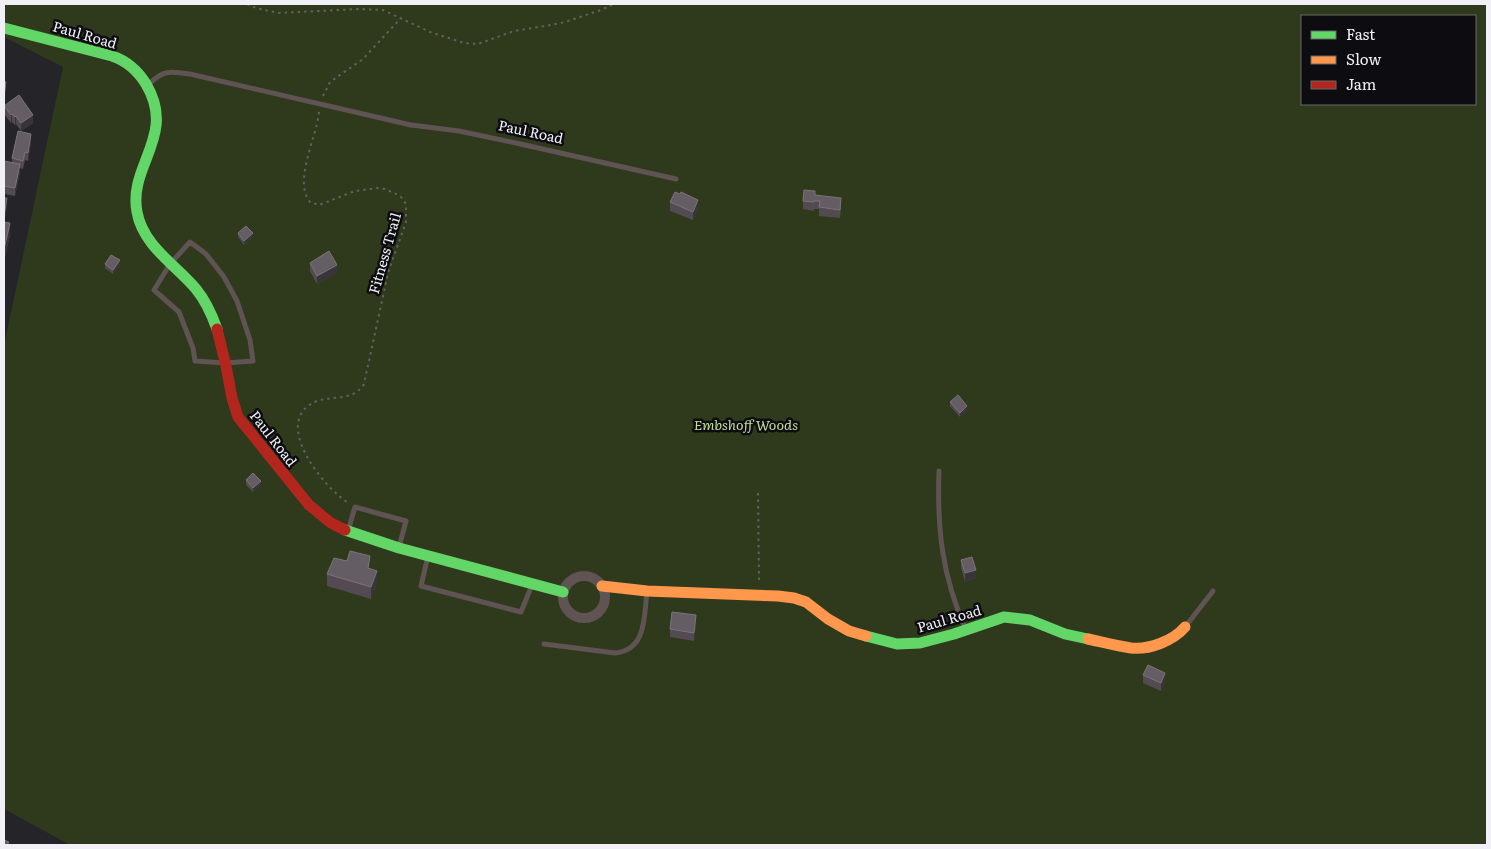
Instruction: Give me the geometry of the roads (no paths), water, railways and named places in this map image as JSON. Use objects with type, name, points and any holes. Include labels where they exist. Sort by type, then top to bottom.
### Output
[{"type":"street","name":"Paul Road","points":[[4,28],[108,54],[126,62],[148,84],[157,121],[154,138],[135,203],[139,220],[153,245],[204,300],[215,324],[233,404],[238,417],[309,505],[331,523],[348,532],[399,548],[563,592],[571,581],[581,576],[586,576],[595,579],[602,586],[647,591],[794,598],[806,602],[828,619],[849,631],[898,644],[920,643],[1004,618],[1030,620],[1065,634],[1132,648],[1147,647],[1164,642],[1179,634],[1185,627]]},
{"type":"street","points":[[563,592],[564,606],[568,612],[580,618],[587,618],[600,612],[603,606],[605,592],[602,586]]},
{"type":"lane","name":"Paul Road","points":[[148,84],[158,75],[171,71],[190,74],[411,125],[459,131],[676,179]]},
{"type":"lane","points":[[190,242],[206,254],[224,277],[237,301],[250,340],[253,361],[225,363],[195,361],[193,348],[179,312],[154,290],[170,264],[190,242]]},
{"type":"lane","points":[[939,472],[939,527],[945,565],[954,600],[966,630]]},
{"type":"lane","points":[[348,532],[355,507],[406,521],[399,548]]},
{"type":"lane","points":[[428,556],[421,586],[521,612],[532,584]]},
{"type":"lane","points":[[544,644],[615,653],[625,652],[635,646],[640,636],[647,591]]},
{"type":"lane","points":[[1185,627],[1213,591]]},
{"type":"park label","name":"Embshoff Woods","points":[[746,424]]}]
